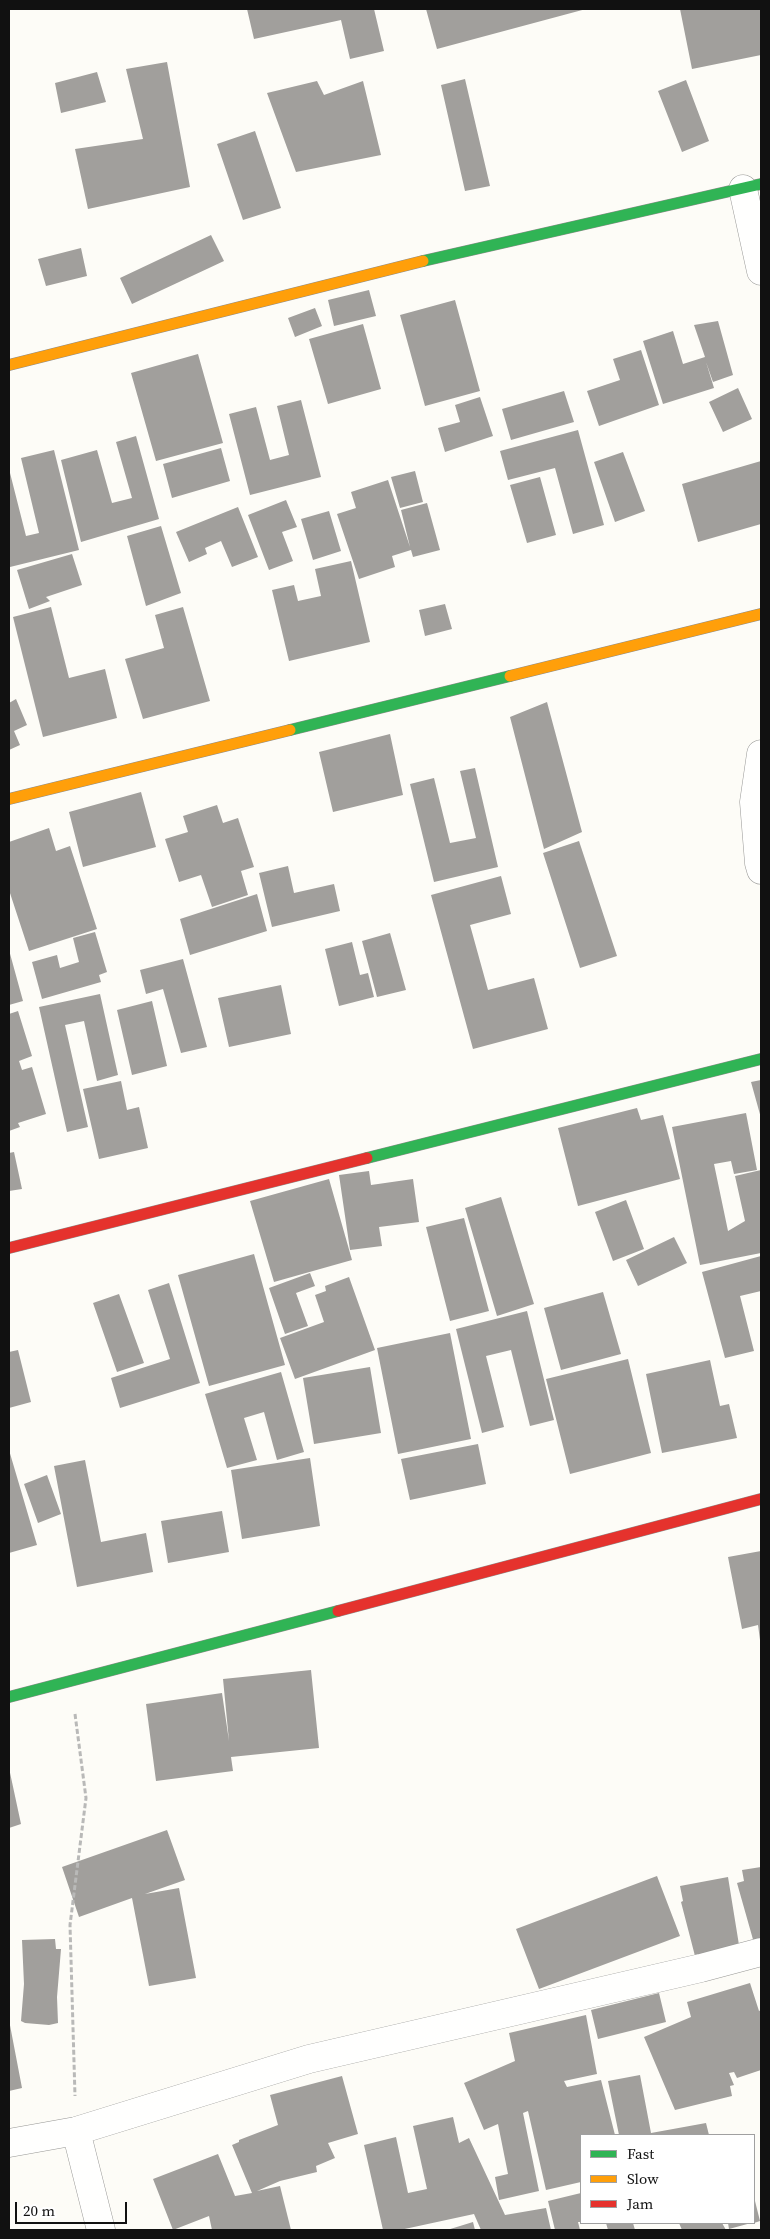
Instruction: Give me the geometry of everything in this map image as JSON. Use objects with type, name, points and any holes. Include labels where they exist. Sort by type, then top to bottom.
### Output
[{"type":"street","points":[[9,365],[363,275],[752,187],[761,271]]},
{"type":"street","points":[[9,800],[761,614]]},
{"type":"street","points":[[761,754],[754,802],[761,870]]},
{"type":"street","points":[[9,1248],[761,1059]]},
{"type":"street","points":[[9,1697],[761,1499]]},
{"type":"street","points":[[9,2143],[76,2131],[308,2059],[701,1968],[761,1952]]},
{"type":"street","points":[[76,2131],[101,2230]]},
{"type":"path","points":[[71,1681],[86,1798],[70,1925],[76,2131]]},
{"type":"building","points":[[247,9],[374,9],[384,51],[350,59],[341,20],[254,39]]},
{"type":"building","points":[[426,9],[586,9],[437,49]]},
{"type":"building","points":[[680,9],[761,9],[761,55],[692,69]]},
{"type":"building","points":[[167,62],[190,187],[88,209],[75,149],[143,139],[126,69]]},
{"type":"building","points":[[97,72],[106,102],[61,113],[55,83]]},
{"type":"building","points":[[465,79],[490,186],[465,191],[441,85]]},
{"type":"building","points":[[686,80],[709,141],[682,152],[658,91]]},
{"type":"building","points":[[317,81],[324,95],[363,81],[381,155],[296,172],[267,93]]},
{"type":"building","points":[[255,131],[281,208],[243,220],[217,144]]},
{"type":"building","points":[[211,235],[224,261],[132,304],[120,278]]},
{"type":"building","points":[[81,248],[87,276],[46,286],[38,259]]},
{"type":"building","points":[[369,290],[376,316],[334,326],[328,300]]},
{"type":"building","points":[[455,300],[480,391],[425,406],[400,315]]},
{"type":"building","points":[[315,308],[322,326],[295,337],[288,318]]},
{"type":"building","points":[[718,321],[733,375],[713,382],[706,362],[714,388],[663,404],[643,341],[673,331],[683,364],[705,357],[694,325]]},
{"type":"building","points":[[363,324],[381,389],[328,404],[309,339]]},
{"type":"building","points":[[641,350],[659,405],[599,426],[587,391],[620,380],[613,359]]},
{"type":"building","points":[[198,354],[223,443],[156,461],[131,373]]},
{"type":"building","points":[[738,388],[752,419],[723,432],[709,402]]},
{"type":"building","points":[[564,391],[574,422],[511,440],[502,409]]},
{"type":"building","points":[[480,397],[493,436],[445,452],[438,428],[460,422],[455,405]]},
{"type":"building","points":[[301,400],[321,477],[250,495],[229,414],[256,407],[270,460],[289,455],[277,406]]},
{"type":"building","points":[[578,430],[604,525],[573,534],[555,468],[508,480],[500,451]]},
{"type":"building","points":[[136,436],[159,519],[81,542],[61,460],[97,450],[112,503],[132,498],[116,442]]},
{"type":"building","points":[[221,448],[230,481],[172,498],[163,464]]},
{"type":"building","points":[[54,450],[79,550],[10,567],[9,469],[26,536],[39,533],[21,458]]},
{"type":"building","points":[[623,452],[645,511],[615,522],[594,462]]},
{"type":"building","points":[[761,461],[761,524],[698,542],[682,484]]},
{"type":"building","points":[[415,471],[423,502],[400,508],[391,477]]},
{"type":"building","points":[[540,477],[556,535],[527,543],[510,485]]},
{"type":"building","points":[[388,480],[410,547],[401,510],[427,503],[440,550],[413,557],[411,550],[392,556],[395,567],[359,579],[337,514],[356,508],[351,492]]},
{"type":"building","points":[[286,500],[297,527],[282,532],[293,561],[269,570],[248,515]]},
{"type":"building","points":[[238,507],[258,557],[232,567],[221,541],[205,548],[207,554],[189,562],[176,532]]},
{"type":"building","points":[[329,511],[341,551],[313,560],[301,519]]},
{"type":"building","points":[[161,526],[181,593],[146,606],[127,536]]},
{"type":"building","points":[[72,554],[82,585],[46,597],[50,601],[29,609],[17,570]]},
{"type":"building","points":[[351,561],[370,642],[289,661],[272,590],[294,585],[298,601],[321,596],[315,569]]},
{"type":"building","points":[[445,604],[452,629],[425,636],[419,610]]},
{"type":"building","points":[[51,607],[69,678],[105,669],[117,718],[43,737],[13,617]]},
{"type":"building","points":[[183,607],[210,701],[143,719],[125,659],[164,648],[155,615]]},
{"type":"building","points":[[16,699],[27,725],[14,731],[20,745],[9,750],[9,703]]},
{"type":"building","points":[[547,702],[582,832],[544,849],[510,717]]},
{"type":"building","points":[[390,734],[403,795],[333,812],[319,752]]},
{"type":"building","points":[[475,768],[498,867],[434,882],[410,784],[434,778],[450,843],[476,838],[460,771]]},
{"type":"building","points":[[141,792],[156,847],[83,867],[69,812]]},
{"type":"building","points":[[217,805],[223,823],[238,818],[254,867],[241,871],[248,895],[212,907],[201,875],[179,882],[165,839],[188,832],[183,816]]},
{"type":"building","points":[[49,828],[56,851],[70,846],[97,929],[29,951],[9,890],[9,842]]},
{"type":"building","points":[[579,841],[617,956],[580,968],[543,853]]},
{"type":"building","points":[[288,866],[294,893],[334,884],[340,911],[272,927],[259,873]]},
{"type":"building","points":[[501,876],[511,914],[470,925],[488,990],[534,978],[548,1029],[473,1049],[431,895]]},
{"type":"building","points":[[257,894],[267,931],[190,955],[180,919]]},
{"type":"building","points":[[95,932],[107,972],[99,975],[101,982],[42,999],[32,962],[57,955],[60,968],[79,962],[73,938]]},
{"type":"building","points":[[390,933],[406,990],[377,997],[362,941]]},
{"type":"building","points":[[352,942],[360,975],[368,973],[374,997],[339,1006],[325,949]]},
{"type":"building","points":[[9,950],[23,1001],[9,1005]]},
{"type":"building","points":[[183,959],[207,1047],[181,1053],[163,989],[146,994],[140,970]]},
{"type":"building","points":[[281,985],[291,1034],[229,1047],[218,998]]},
{"type":"building","points":[[100,994],[118,1075],[97,1081],[84,1021],[65,1025],[88,1127],[67,1132],[39,1007]]},
{"type":"building","points":[[152,1001],[167,1066],[132,1075],[117,1010]]},
{"type":"building","points":[[18,1011],[32,1056],[19,1061],[22,1070],[32,1067],[46,1114],[18,1123],[20,1127],[9,1131],[9,1014]]},
{"type":"building","points":[[761,1080],[761,1118],[751,1082]]},
{"type":"building","points":[[121,1081],[127,1110],[139,1107],[148,1148],[99,1159],[83,1089]]},
{"type":"building","points":[[637,1108],[641,1120],[663,1115],[680,1179],[578,1206],[558,1128]]},
{"type":"building","points":[[746,1113],[757,1170],[734,1174],[731,1161],[714,1164],[728,1231],[745,1221],[735,1176],[761,1170],[761,1253],[700,1265],[672,1127]]},
{"type":"building","points":[[14,1152],[22,1189],[9,1191],[9,1153]]},
{"type":"building","points":[[369,1171],[371,1185],[413,1179],[419,1222],[379,1227],[382,1246],[350,1250],[339,1175]]},
{"type":"building","points":[[329,1179],[352,1260],[274,1282],[250,1201]]},
{"type":"building","points":[[501,1197],[534,1304],[497,1316],[465,1208]]},
{"type":"building","points":[[626,1200],[644,1249],[613,1261],[595,1212]]},
{"type":"building","points":[[464,1218],[489,1311],[450,1321],[426,1227]]},
{"type":"building","points":[[674,1237],[687,1263],[638,1286],[626,1260]]},
{"type":"building","points":[[254,1254],[285,1365],[209,1386],[178,1275]]},
{"type":"building","points":[[761,1256],[761,1291],[740,1296],[754,1351],[725,1358],[702,1272]]},
{"type":"building","points":[[310,1273],[315,1286],[296,1293],[308,1326],[285,1334],[269,1288]]},
{"type":"building","points":[[349,1277],[375,1350],[295,1379],[280,1338],[324,1322],[315,1295],[326,1291],[325,1286]]},
{"type":"building","points":[[169,1283],[200,1383],[120,1408],[111,1378],[170,1359],[148,1290]]},
{"type":"building","points":[[603,1292],[621,1354],[561,1370],[544,1308]]},
{"type":"building","points":[[119,1294],[144,1363],[117,1372],[93,1303]]},
{"type":"building","points":[[527,1311],[554,1420],[530,1426],[511,1350],[486,1356],[504,1427],[482,1433],[456,1329]]},
{"type":"building","points":[[450,1333],[471,1439],[398,1454],[377,1348]]},
{"type":"building","points":[[18,1350],[31,1402],[9,1408],[9,1352]]},
{"type":"building","points":[[628,1359],[651,1453],[570,1474],[546,1379]]},
{"type":"building","points":[[710,1360],[720,1406],[729,1404],[737,1438],[662,1453],[646,1374]]},
{"type":"building","points":[[370,1367],[381,1433],[314,1444],[303,1378]]},
{"type":"building","points":[[281,1372],[304,1452],[277,1460],[264,1412],[244,1418],[257,1460],[227,1468],[205,1394]]},
{"type":"building","points":[[478,1444],[486,1484],[410,1500],[401,1459]]},
{"type":"building","points":[[9,1450],[37,1545],[9,1553]]},
{"type":"building","points":[[310,1458],[320,1526],[242,1539],[231,1470]]},
{"type":"building","points":[[85,1460],[101,1542],[146,1533],[153,1572],[77,1587],[54,1466]]},
{"type":"building","points":[[47,1475],[61,1514],[38,1523],[24,1484]]},
{"type":"building","points":[[222,1511],[229,1552],[168,1563],[161,1521]]},
{"type":"building","points":[[761,1551],[760,1640],[758,1625],[742,1629],[728,1557]]},
{"type":"building","points":[[311,1670],[319,1748],[231,1757],[233,1771],[156,1781],[146,1704],[222,1693],[229,1741],[223,1679]]},
{"type":"building","points":[[9,1768],[21,1824],[9,1828]]},
{"type":"building","points":[[167,1830],[185,1880],[145,1894],[179,1888],[196,1978],[149,1986],[132,1898],[79,1917],[62,1867]]},
{"type":"building","points":[[761,1867],[761,1942],[754,1943],[737,1883],[744,1881],[742,1870]]},
{"type":"building","points":[[657,1876],[680,1936],[539,1989],[516,1929]]},
{"type":"building","points":[[728,1877],[739,1945],[695,1956],[681,1902],[683,1901],[680,1886]]},
{"type":"building","points":[[55,1939],[56,1949],[61,1949],[57,1997],[58,2023],[49,2025],[25,2023],[21,2021],[24,1984],[22,1940]]},
{"type":"building","points":[[750,1983],[759,2011],[761,2010],[761,2070],[737,2078],[734,2072],[729,2073],[734,2085],[730,2086],[732,2096],[675,2110],[644,2037],[691,2017],[687,2002]]},
{"type":"building","points":[[659,1993],[666,2022],[598,2039],[591,2010]]},
{"type":"building","points":[[586,2015],[597,2074],[564,2081],[567,2087],[601,2080],[615,2134],[580,2134],[580,2182],[546,2190],[528,2111],[523,2113],[539,2191],[499,2200],[495,2177],[508,2174],[498,2124],[484,2130],[464,2083],[515,2061],[509,2033]]},
{"type":"building","points":[[9,2020],[22,2088],[9,2091]]},
{"type":"building","points":[[640,2075],[651,2133],[706,2123],[709,2134],[619,2134],[608,2081]]},
{"type":"building","points":[[342,2076],[358,2134],[328,2143],[335,2158],[316,2166],[317,2172],[280,2181],[257,2191],[280,2186],[291,2230],[212,2230],[209,2216],[173,2230],[153,2179],[218,2154],[235,2196],[252,2193],[232,2145],[239,2142],[239,2140],[278,2125],[270,2095]]},
{"type":"building","points":[[453,2117],[459,2143],[469,2138],[505,2215],[546,2208],[551,2230],[481,2230],[474,2214],[400,2230],[383,2230],[364,2145],[396,2137],[408,2193],[427,2189],[413,2126]]},
{"type":"building","points":[[580,2193],[580,2222],[578,2222],[580,2230],[555,2230],[548,2201]]},
{"type":"building","points":[[755,2201],[760,2221],[755,2223]]},
{"type":"building","points":[[473,2222],[475,2230],[447,2230]]},
{"type":"building","points":[[606,2224],[633,2224],[635,2230],[608,2230]]},
{"type":"building","points":[[679,2224],[723,2224],[726,2230],[682,2230]]},
{"type":"building","points":[[728,2224],[747,2224],[729,2229]]},
{"type":"traffic: fast","points":[[423,261],[761,184]]},
{"type":"traffic: fast","points":[[290,730],[510,676]]},
{"type":"traffic: fast","points":[[367,1158],[761,1059]]},
{"type":"traffic: fast","points":[[9,1697],[338,1611]]},
{"type":"traffic: slow","points":[[9,365],[423,261]]},
{"type":"traffic: slow","points":[[510,676],[761,614]]},
{"type":"traffic: slow","points":[[9,799],[290,730]]},
{"type":"traffic: jam","points":[[9,1248],[367,1158]]},
{"type":"traffic: jam","points":[[338,1611],[761,1499]]}]
